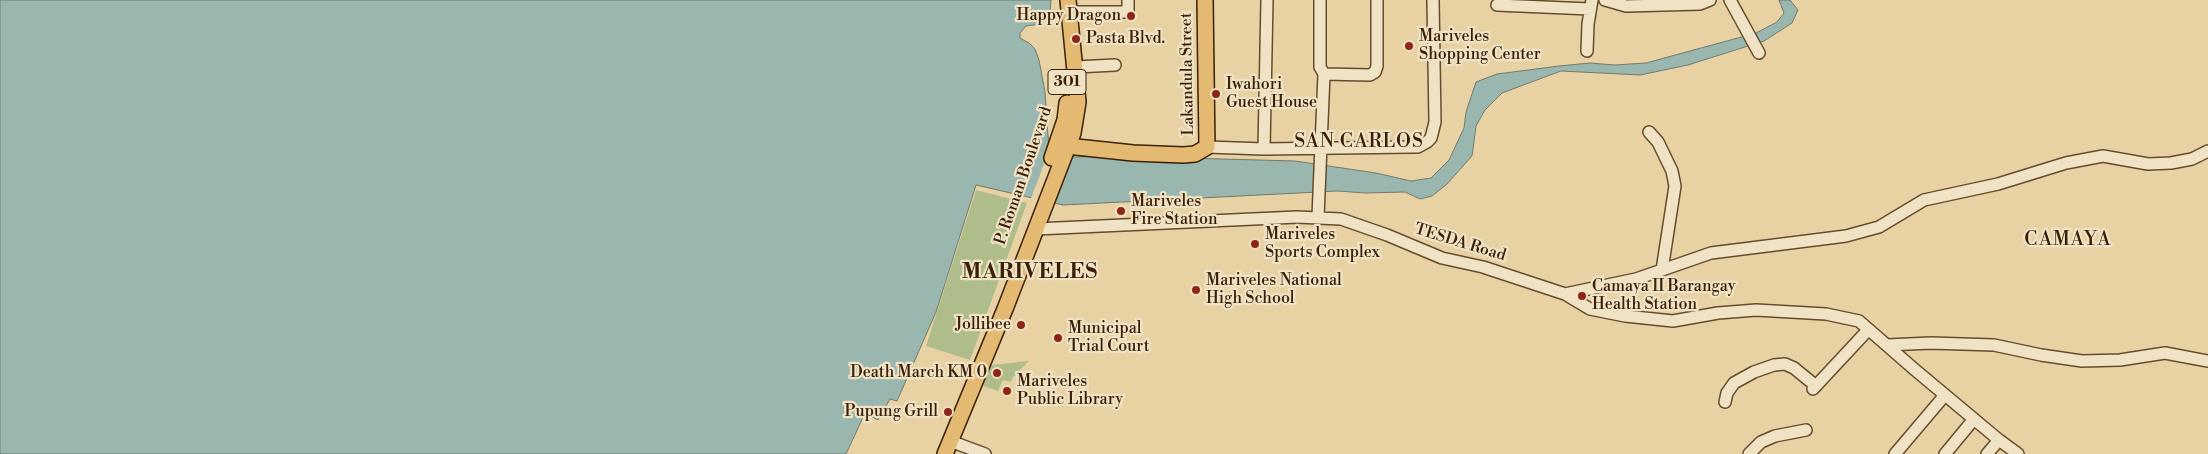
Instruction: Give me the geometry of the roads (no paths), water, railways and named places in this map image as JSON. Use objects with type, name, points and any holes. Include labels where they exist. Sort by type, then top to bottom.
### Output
[{"type":"main road","name":"Lakandula Street","points":[[1205,0],[1207,147]]},
{"type":"main road","name":"P. Roman Boulevard","points":[[988,347],[997,304],[1076,120],[1078,102],[1076,67],[1068,6]]},
{"type":"main road","name":"P. Roman Boulevard","points":[[1062,150],[1068,101],[1064,28],[1068,6]]},
{"type":"main road","points":[[1062,150],[1183,155],[1195,154],[1207,147]]},
{"type":"main road","name":"P. Roman Boulevard","points":[[948,447],[1036,229],[1038,208]]},
{"type":"street","points":[[1068,6],[1128,12],[1128,0]]},
{"type":"street","points":[[1264,149],[1267,0]]},
{"type":"street","points":[[1318,217],[1324,74],[1320,67],[1320,0]]},
{"type":"street","points":[[1324,74],[1370,75],[1375,72],[1377,66],[1377,0]]},
{"type":"street","points":[[1207,147],[1264,149],[1418,147],[1427,142],[1431,138],[1434,122],[1433,0]]},
{"type":"street","points":[[1605,0],[1626,6],[1700,4],[1710,0]]},
{"type":"street","points":[[1730,0],[1758,51]]},
{"type":"street","points":[[1497,5],[1591,4],[1587,51]]},
{"type":"street","points":[[1076,67],[1115,66]]},
{"type":"street","points":[[1649,132],[1658,142],[1672,171],[1675,186],[1662,270]]},
{"type":"street","points":[[1565,294],[1636,279],[1711,253],[1846,236],[1879,227],[1924,200],[1998,184],[2066,163],[2104,156],[2148,164],[2171,164],[2192,159],[2208,151]]},
{"type":"street","name":"TESDA Road","points":[[1036,229],[1318,217],[1341,219],[1388,235],[1442,258],[1483,267],[1565,294],[1590,309],[1625,316],[1673,321],[1718,313],[1756,310],[1826,314],[1858,321],[2018,454]]},
{"type":"street","points":[[1725,402],[1727,393],[1734,383],[1754,372],[1774,365],[1785,364],[1794,368],[1814,387],[1868,330]]},
{"type":"street","points":[[1887,345],[1931,342],[1994,345],[2041,355],[2082,360],[2120,360],[2165,353],[2208,361]]},
{"type":"street","points":[[1895,454],[1945,395]]},
{"type":"street","points":[[1945,454],[1974,419]]},
{"type":"street","points":[[1749,454],[1760,442],[1775,436],[1806,430]]},
{"type":"street","points":[[1987,454],[1999,440]]},
{"type":"street","points":[[948,447],[985,454]]},
{"type":"water","points":[[0,0],[1051,0],[1050,15],[1045,21],[1041,24],[1026,26],[1020,33],[1020,38],[1035,49],[1039,60],[1045,92],[1049,150],[1071,157],[1115,156],[1295,161],[1376,173],[1411,181],[1431,178],[1449,160],[1464,128],[1466,112],[1476,82],[1497,74],[1559,66],[1590,63],[1615,65],[1646,63],[1756,33],[1777,22],[1784,13],[1779,0],[1790,0],[1798,10],[1792,23],[1764,41],[1688,65],[1640,75],[1561,71],[1502,93],[1485,110],[1476,126],[1472,156],[1447,184],[1432,196],[1420,199],[1405,192],[1365,193],[1338,191],[1063,205],[976,185],[936,312],[897,401],[890,399],[878,420],[865,413],[846,454],[0,454]]},
{"type":"place","name":"Happy Dragon","points":[[1131,16]]},
{"type":"place","name":"Pasta Blvd.","points":[[1076,39]]},
{"type":"place","name":"Mariveles Shopping Center","points":[[1409,46]]},
{"type":"place","name":"Iwahori Guest House","points":[[1216,94]]},
{"type":"place","name":"Mariveles Fire Station","points":[[1121,211]]},
{"type":"place","name":"Mariveles Sports Complex","points":[[1255,244]]},
{"type":"place","name":"Mariveles National High School","points":[[1196,290]]},
{"type":"place","name":"Camaya II Barangay Health Station","points":[[1582,296]]},
{"type":"place","name":"Jollibee","points":[[1021,325]]},
{"type":"place","name":"Municipal Trial Court","points":[[1058,338]]},
{"type":"place","name":"Death March KM 0","points":[[997,373]]},
{"type":"place","name":"Mariveles Public Library","points":[[1007,391]]},
{"type":"place","name":"Pupung Grill","points":[[948,412]]},
{"type":"district","name":"SAN CARLOS","points":[[1359,142]]},
{"type":"district","name":"CAMAYA","points":[[2068,240]]},
{"type":"district","name":"MARIVELES","points":[[1030,273]]}]
